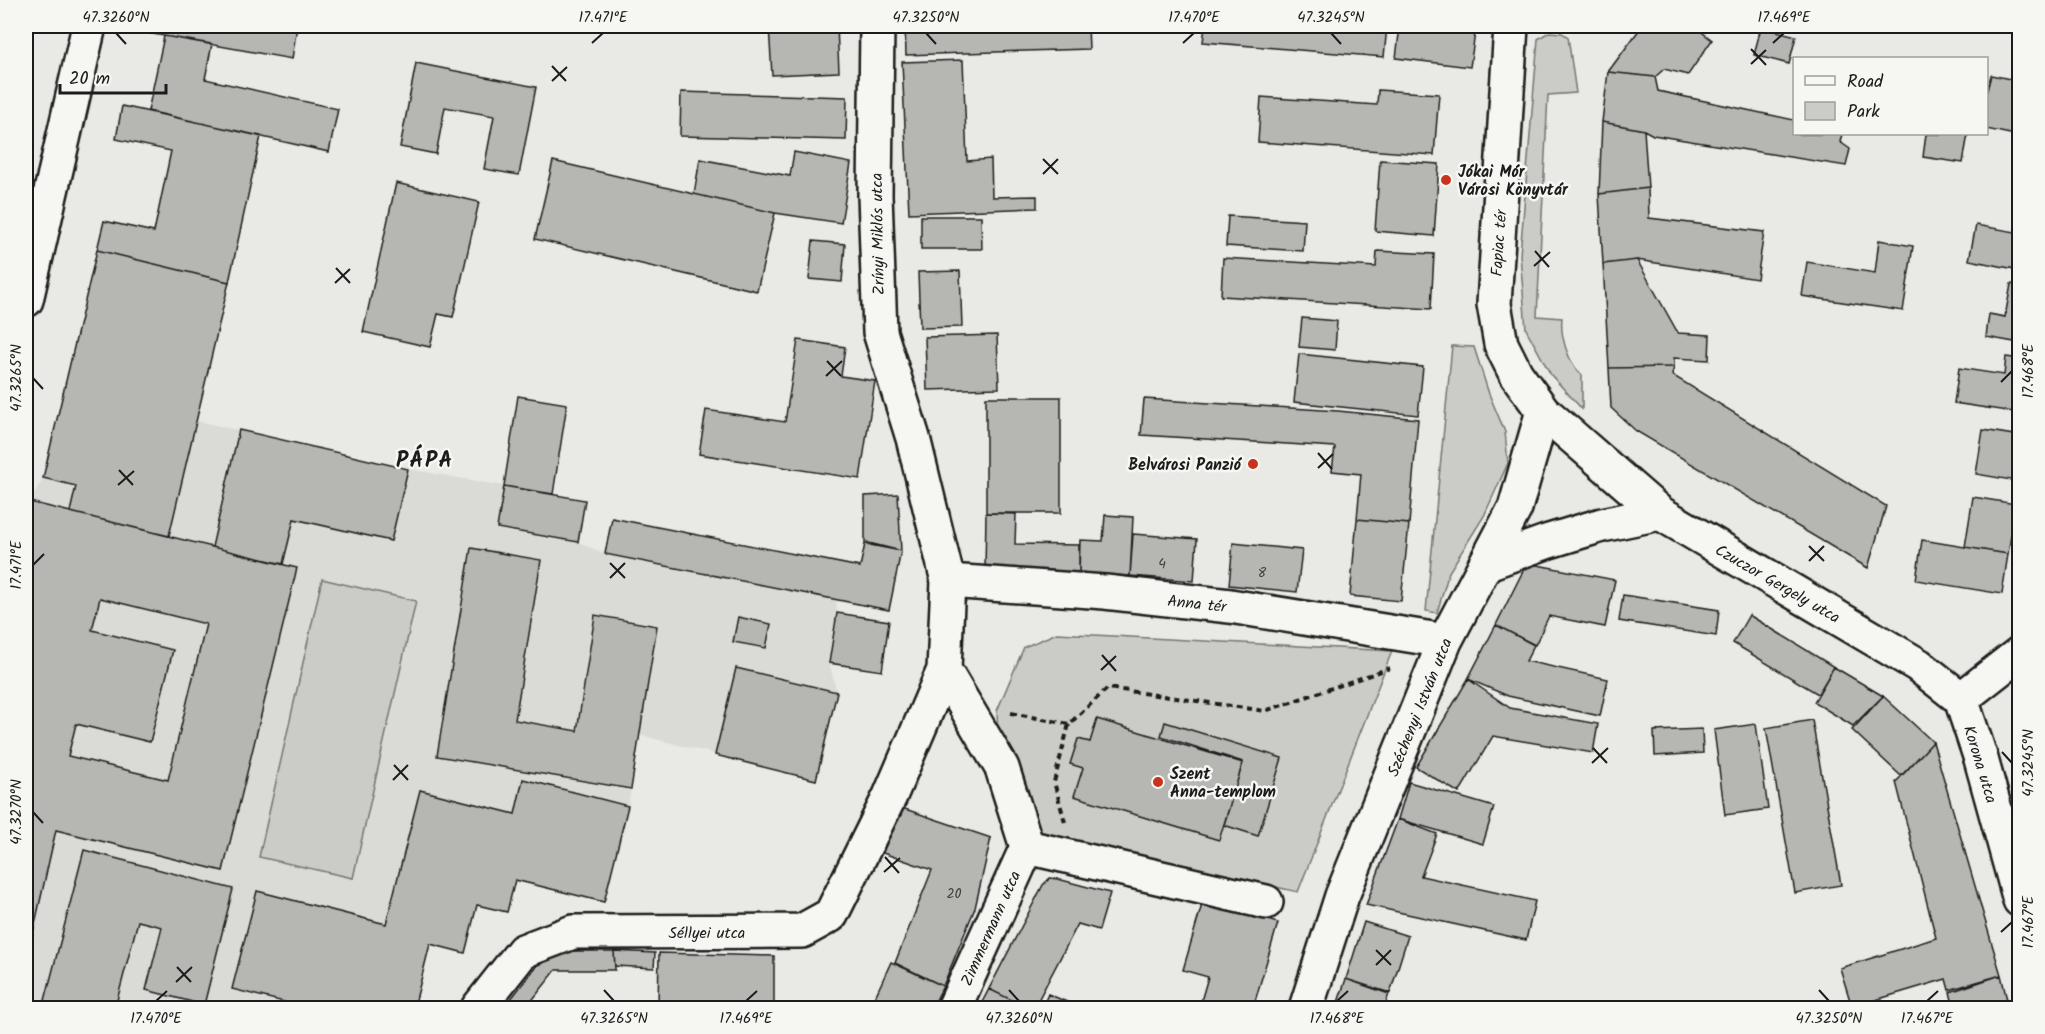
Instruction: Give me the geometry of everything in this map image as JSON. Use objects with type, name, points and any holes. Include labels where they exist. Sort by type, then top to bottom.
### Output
[{"type":"street","points":[[26,300],[89,26]]},
{"type":"street","name":"Zrínyi Miklós utca","points":[[878,26],[875,195],[880,332],[913,438],[948,581]]},
{"type":"street","name":"Fapiac tér","points":[[1512,26],[1494,304],[1501,344],[1515,374],[1543,411]]},
{"type":"street","name":"Czuczor Gergely utca","points":[[1543,411],[1660,513],[1918,665],[1961,699]]},
{"type":"street","name":"Széchenyi István utca","points":[[1306,1008],[1342,896],[1445,641],[1515,508],[1543,411]]},
{"type":"street","points":[[1488,562],[1602,525],[1660,513]]},
{"type":"street","points":[[948,581],[945,670],[1002,768],[1027,847],[1266,902]]},
{"type":"street","name":"Anna tér","points":[[948,581],[1105,592],[1230,606],[1445,641]]},
{"type":"street","points":[[1961,699],[2019,653]]},
{"type":"street","name":"Séllyei utca","points":[[478,1008],[523,951],[573,932],[802,932],[831,915],[890,796],[945,670]]},
{"type":"street","name":"Korona utca","points":[[1961,699],[1981,759],[2019,900]]},
{"type":"street","name":"Zimmermann utca","points":[[954,1008],[1027,847]]},
{"type":"path","points":[[1070,857],[1070,841],[1054,782],[1069,724],[1108,688],[1265,711],[1385,671]]},
{"type":"path","points":[[968,709],[997,711],[1069,724]]},
{"type":"shaded area","points":[[97,250],[229,282],[197,421],[408,469],[504,486],[498,528],[578,542],[605,554],[836,599],[837,613],[829,663],[837,692],[816,780],[640,735],[628,806],[604,902],[515,880],[507,912],[477,905],[465,953],[430,944],[414,1008],[26,1008],[26,521],[30,502],[43,478]]},
{"type":"green space","points":[[1549,32],[1562,33],[1568,37],[1576,93],[1548,95],[1537,316],[1562,318],[1562,333],[1566,349],[1573,364],[1582,375],[1582,409],[1551,375],[1526,329],[1520,255],[1538,39]]},
{"type":"green space","points":[[1452,346],[1474,347],[1489,394],[1505,432],[1508,463],[1484,516],[1449,572],[1437,613],[1426,611]]},
{"type":"green space","points":[[322,579],[416,601],[353,878],[259,857]]},
{"type":"green space","points":[[1057,633],[1392,651],[1298,892],[1040,834],[998,737],[997,711],[1024,647]]},
{"type":"building","points":[[148,26],[297,26],[292,59],[147,33]]},
{"type":"building","points":[[769,26],[837,26],[839,72],[772,75]]},
{"type":"building","points":[[905,26],[1088,26],[1089,49],[906,55]]},
{"type":"building","points":[[1205,26],[1387,26],[1384,57],[1203,42]]},
{"type":"building","points":[[1400,26],[1476,26],[1470,67],[1396,58]]},
{"type":"building","points":[[1642,26],[1694,26],[1712,40],[1688,75],[1664,69],[1655,77],[1608,72]]},
{"type":"building","points":[[2020,26],[2020,55],[2013,53]]},
{"type":"building","points":[[1761,27],[1796,36],[1789,64],[1754,55]]},
{"type":"building","points":[[164,36],[212,44],[205,79],[338,109],[329,152],[148,111]]},
{"type":"building","points":[[963,60],[967,161],[991,159],[992,197],[1037,196],[1037,208],[909,213],[902,62]]},
{"type":"building","points":[[416,63],[536,87],[519,175],[484,169],[494,116],[445,107],[436,154],[400,147]]},
{"type":"building","points":[[1608,72],[1655,77],[1658,91],[1793,120],[1793,135],[1842,135],[1840,142],[1850,149],[1846,166],[1653,135],[1644,130],[1602,122]]},
{"type":"building","points":[[1991,75],[2020,81],[2020,136],[1988,129],[1988,86]]},
{"type":"building","points":[[1378,90],[1439,94],[1434,155],[1258,142],[1261,97],[1377,105]]},
{"type":"building","points":[[681,92],[847,97],[846,140],[680,136]]},
{"type":"building","points":[[122,106],[261,136],[229,282],[97,250],[104,221],[154,232],[171,151],[116,139]]},
{"type":"building","points":[[1602,122],[1644,130],[1648,188],[1599,194]]},
{"type":"building","points":[[1926,135],[1968,135],[1963,163],[1923,157]]},
{"type":"building","points":[[794,152],[851,163],[841,223],[775,213],[694,194],[700,159],[790,176]]},
{"type":"building","points":[[1380,160],[1439,164],[1434,236],[1375,231]]},
{"type":"building","points":[[553,161],[775,213],[757,291],[535,239]]},
{"type":"building","points":[[396,183],[479,202],[453,317],[438,314],[430,347],[363,332]]},
{"type":"building","points":[[1648,188],[1649,218],[1764,232],[1757,279],[1637,260],[1603,264],[1599,194]]},
{"type":"building","points":[[2020,205],[2020,270],[1969,260],[1976,225],[2015,232]]},
{"type":"building","points":[[921,216],[981,216],[982,249],[921,249]]},
{"type":"building","points":[[1228,216],[1305,221],[1303,251],[1226,246]]},
{"type":"building","points":[[1879,240],[1913,246],[1903,311],[1802,296],[1807,262],[1875,273]]},
{"type":"building","points":[[813,241],[845,244],[842,282],[809,279]]},
{"type":"building","points":[[97,250],[229,282],[169,536],[70,512],[76,486],[43,478]]},
{"type":"building","points":[[1377,251],[1434,254],[1431,309],[1221,296],[1223,258],[1376,267]]},
{"type":"building","points":[[1637,260],[1678,333],[1710,335],[1709,360],[1674,358],[1674,367],[1609,368],[1603,264]]},
{"type":"building","points":[[960,271],[962,327],[920,328],[918,272]]},
{"type":"building","points":[[2011,284],[2020,285],[2020,343],[1986,337],[1989,314],[2005,317]]},
{"type":"building","points":[[1302,318],[1337,321],[1335,350],[1299,347]]},
{"type":"building","points":[[997,335],[999,388],[927,390],[925,337]]},
{"type":"building","points":[[798,340],[845,347],[841,376],[875,381],[860,479],[699,454],[706,410],[785,422]]},
{"type":"building","points":[[1299,354],[1423,367],[1418,415],[1294,402]]},
{"type":"building","points":[[2006,357],[2020,359],[2020,413],[1954,403],[1959,368],[2004,375]]},
{"type":"building","points":[[1674,367],[1672,375],[1886,506],[1868,568],[1636,431],[1611,408],[1609,368]]},
{"type":"building","points":[[518,396],[567,404],[553,494],[504,486]]},
{"type":"building","points":[[986,397],[1061,397],[1061,513],[986,513]]},
{"type":"building","points":[[1144,399],[1338,411],[1418,419],[1409,524],[1357,519],[1361,474],[1332,471],[1335,447],[1141,435]]},
{"type":"building","points":[[239,430],[408,469],[391,541],[294,519],[283,564],[212,547]]},
{"type":"building","points":[[1983,430],[2020,436],[2020,470],[2017,481],[1976,474]]},
{"type":"building","points":[[504,486],[585,500],[578,542],[497,528]]},
{"type":"building","points":[[898,494],[901,551],[865,542],[865,496]]},
{"type":"building","points":[[1973,497],[2016,504],[2008,554],[1965,547]]},
{"type":"building","points":[[30,502],[297,568],[223,871],[56,830],[26,964],[26,521]],"holes":[[[100,598],[206,624],[168,780],[68,756],[76,724],[150,742],[173,650],[92,630]]]},
{"type":"building","points":[[986,513],[1016,514],[1015,544],[1079,545],[1079,573],[985,572]]},
{"type":"building","points":[[1105,515],[1133,517],[1130,576],[1079,573],[1080,540],[1103,541]]},
{"type":"building","points":[[612,518],[860,567],[865,544],[901,551],[889,610],[605,554]]},
{"type":"building","points":[[1357,519],[1409,524],[1401,601],[1350,596]]},
{"type":"building","points":[[1133,534],[1197,539],[1194,581],[1130,576]]},
{"type":"building","points":[[1922,540],[2008,554],[2002,594],[1916,580]]},
{"type":"building","points":[[1233,543],[1302,550],[1297,592],[1229,585]]},
{"type":"building","points":[[471,548],[541,560],[515,720],[577,731],[595,615],[657,626],[631,789],[437,756]]},
{"type":"building","points":[[1527,563],[1615,580],[1605,627],[1549,616],[1535,645],[1496,625]]},
{"type":"building","points":[[1623,595],[1719,610],[1716,636],[1619,621]]},
{"type":"building","points":[[837,613],[889,621],[882,671],[829,663]]},
{"type":"building","points":[[1749,615],[1834,667],[1818,694],[1733,643]]},
{"type":"building","points":[[738,617],[771,624],[766,648],[733,642]]},
{"type":"building","points":[[1496,625],[1534,645],[1526,661],[1608,679],[1600,716],[1508,696],[1468,679]]},
{"type":"building","points":[[1834,667],[1883,696],[1853,726],[1814,702]]},
{"type":"building","points":[[736,668],[837,692],[816,780],[715,755]]},
{"type":"building","points":[[1468,679],[1510,708],[1598,724],[1593,753],[1493,736],[1459,793],[1416,767]]},
{"type":"building","points":[[1883,696],[1933,742],[1901,776],[1852,730]]},
{"type":"building","name":"Szent Anna-templom","points":[[1097,719],[1243,763],[1219,840],[1074,796],[1083,768],[1070,764],[1078,739],[1090,742]]},
{"type":"building","points":[[1812,720],[1841,885],[1795,893],[1766,728]]},
{"type":"building","points":[[1165,722],[1282,758],[1258,836],[1224,825],[1243,762],[1161,736]]},
{"type":"building","points":[[1756,724],[1768,809],[1725,815],[1714,730]]},
{"type":"building","points":[[1702,729],[1703,753],[1655,756],[1654,731]]},
{"type":"building","points":[[1933,742],[2001,975],[1949,990],[1946,979],[1852,1007],[1840,968],[1936,938],[1896,782]]},
{"type":"building","points":[[523,779],[628,806],[604,902],[515,880],[507,912],[477,905],[465,953],[430,944],[414,1008],[308,1008],[232,989],[257,891],[386,924],[420,790],[515,814]]},
{"type":"building","points":[[1409,782],[1494,807],[1483,844],[1398,819]]},
{"type":"building","points":[[899,807],[991,838],[975,908],[943,986],[895,963],[932,870],[883,853]]},
{"type":"building","points":[[1398,819],[1437,834],[1421,876],[1535,901],[1526,940],[1366,905]]},
{"type":"building","points":[[84,850],[233,889],[204,1005],[146,990],[162,927],[138,921],[115,1008],[43,1008]]},
{"type":"building","points":[[1050,878],[1110,893],[1099,930],[1078,924],[1034,1008],[1028,1008],[989,989],[1043,885]]},
{"type":"building","points":[[1203,901],[1278,923],[1253,1008],[1199,1008],[1208,977],[1183,970]]},
{"type":"building","points":[[1364,922],[1408,936],[1390,993],[1346,979]]},
{"type":"building","points":[[548,951],[614,951],[615,970],[556,970],[526,1008],[504,1008]]},
{"type":"building","points":[[614,951],[655,953],[654,968],[615,966]]},
{"type":"building","points":[[659,953],[774,956],[774,1008],[658,1008]]},
{"type":"building","points":[[891,962],[943,986],[932,1008],[870,1008]]},
{"type":"building","points":[[2001,975],[2009,1008],[1954,1008],[1950,992]]},
{"type":"building","points":[[1346,979],[1389,994],[1384,1008],[1336,1008]]},
{"type":"building","points":[[989,989],[1028,1008],[979,1008]]},
{"type":"building","points":[[1048,994],[1081,1008],[1042,1008]]},
{"type":"building","points":[[1183,1003],[1199,1008],[1181,1008]]},
{"type":"place","name":"Jókai Mór Városi Könyvtár","points":[[1446,180]]},
{"type":"place","name":"Belvárosi Panzió","points":[[1253,464]]},
{"type":"place","name":"Szent Anna-templom","points":[[1158,782]]},
{"type":"district","name":"PÁPA","points":[[425,459]]}]
